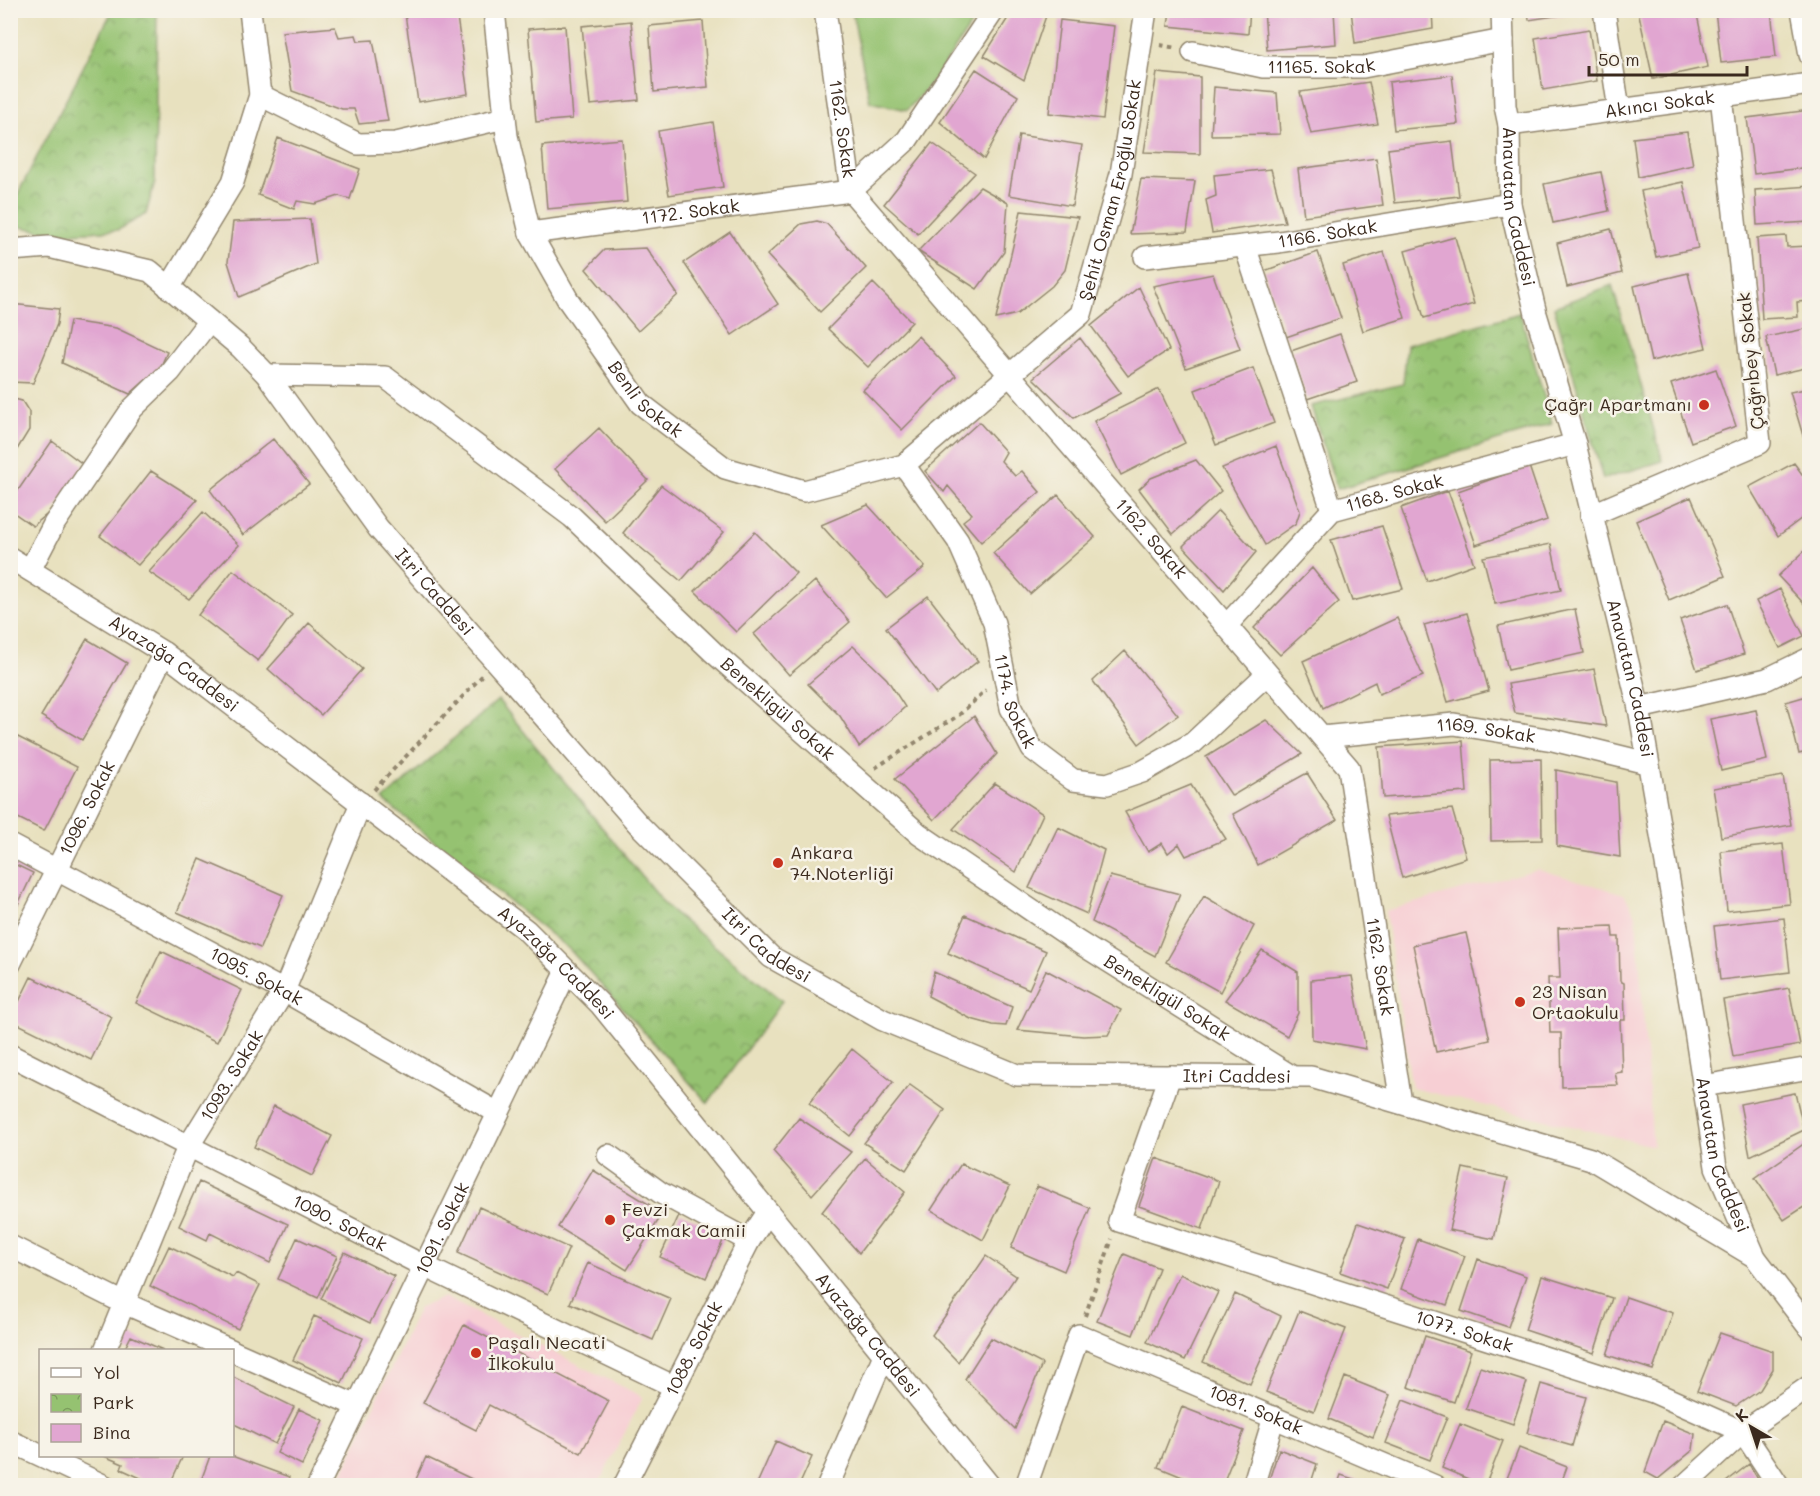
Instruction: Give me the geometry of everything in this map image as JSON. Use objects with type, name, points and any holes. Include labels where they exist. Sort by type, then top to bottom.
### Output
[{"type":"street","points":[[169,288],[233,182],[260,95],[250,10]]},
{"type":"street","name":"1162. Sokak","points":[[825,10],[851,191],[1349,768],[1401,1103]]},
{"type":"street","points":[[851,191],[907,140],[994,10]]},
{"type":"street","name":"Şehit Osman Eroğlu Sokak","points":[[1010,376],[1081,314],[1121,174],[1146,10]]},
{"type":"street","name":"Anavatan Caddesi","points":[[1502,10],[1505,106],[1509,125],[1510,204],[1536,314],[1575,444],[1639,708],[1716,1167],[1755,1257],[1809,1329]]},
{"type":"street","points":[[1604,10],[1618,110]]},
{"type":"street","points":[[1802,10],[1809,55]]},
{"type":"street","name":"Benli Sokak","points":[[498,11],[505,118],[530,233],[568,300],[641,404],[725,468],[804,491],[904,465],[1010,376]]},
{"type":"street","name":"11165. Sokak","points":[[1193,52],[1263,67],[1363,67],[1503,40]]},
{"type":"street","name":"Akıncı Sokak","points":[[1509,125],[1809,84]]},
{"type":"street","points":[[260,95],[358,144],[396,143],[505,118]]},
{"type":"street","name":"Çağrıbey Sokak","points":[[1591,515],[1760,443],[1721,96]]},
{"type":"street","name":"1172. Sokak","points":[[530,233],[851,191]]},
{"type":"street","name":"1166. Sokak","points":[[1145,257],[1245,246],[1510,204]]},
{"type":"street","points":[[1245,246],[1332,510]]},
{"type":"street","name":"Itri Caddesi","points":[[10,250],[49,247],[150,271],[240,347],[267,375],[378,528],[639,825],[771,957],[883,1020],[1017,1075],[1311,1077],[1591,1159],[1755,1257]]},
{"type":"street","points":[[30,570],[54,524],[132,409],[170,372],[209,321]]},
{"type":"street","name":"Benekligül Sokak","points":[[267,375],[385,377],[572,517],[713,652],[919,834],[1076,939],[1291,1077]]},
{"type":"street","name":"1168. Sokak","points":[[1227,626],[1332,510],[1575,444]]},
{"type":"street","name":"1174. Sokak","points":[[904,465],[958,541],[994,624],[1011,708],[1032,749],[1073,780],[1107,784],[1142,772],[1193,744],[1268,674]]},
{"type":"street","name":"Ayazağa Caddesi","points":[[10,558],[164,653],[526,930],[600,1004],[990,1485]]},
{"type":"street","name":"1096. Sokak","points":[[10,964],[164,653]]},
{"type":"street","points":[[1639,708],[1767,679],[1809,658]]},
{"type":"street","name":"1169. Sokak","points":[[1322,737],[1454,724],[1553,740],[1647,763]]},
{"type":"street","name":"1093. Sokak","points":[[105,1349],[188,1148],[285,991],[361,803]]},
{"type":"street","name":"1095. Sokak","points":[[10,845],[285,991],[498,1113]]},
{"type":"street","name":"1091. Sokak","points":[[318,1485],[567,971]]},
{"type":"street","name":"1090. Sokak","points":[[10,1055],[188,1148],[424,1266],[673,1386]]},
{"type":"street","points":[[1703,1086],[1809,1068]]},
{"type":"street","points":[[1119,1221],[1170,1076]]},
{"type":"street","points":[[608,1155],[662,1193],[749,1241]]},
{"type":"street","name":"1088. Sokak","points":[[624,1485],[749,1241],[768,1212]]},
{"type":"street","name":"1077. Sokak","points":[[1119,1221],[1653,1392],[1743,1432]]},
{"type":"street","points":[[10,1245],[124,1303],[228,1349]]},
{"type":"street","points":[[1026,1485],[1079,1335]]},
{"type":"street","name":"1081. Sokak","points":[[1079,1335],[1423,1483]]},
{"type":"street","points":[[234,1352],[357,1406]]},
{"type":"street","points":[[828,1485],[884,1355]]},
{"type":"street","points":[[1684,1485],[1743,1432],[1809,1386]]},
{"type":"street","points":[[1253,1485],[1274,1417]]},
{"type":"street","points":[[1743,1432],[1779,1485]]},
{"type":"street","points":[[10,1441],[39,1452]]},
{"type":"street","points":[[61,1460],[105,1485]]},
{"type":"path","points":[[1141,41],[1193,52]]},
{"type":"path","points":[[361,803],[495,662]]},
{"type":"path","points":[[851,774],[878,767],[959,715],[985,692],[1003,668]]},
{"type":"path","points":[[1079,1335],[1119,1221]]},
{"type":"shaded area","name":"23 Nisan Ortaokulu","points":[[1538,869],[1624,894],[1636,915],[1653,1146],[1412,1088],[1385,911]]},
{"type":"shaded area","name":"Paşalı Necati İlkokulu","points":[[444,1297],[643,1397],[598,1485],[337,1486],[419,1308]]},
{"type":"green space","points":[[112,11],[157,11],[155,181],[146,214],[118,230],[56,234],[11,225],[11,207]]},
{"type":"green space","points":[[852,11],[980,11],[935,79],[907,110],[870,102]]},
{"type":"green space","points":[[1612,285],[1663,461],[1603,479],[1554,307]]},
{"type":"green space","points":[[1520,313],[1552,424],[1337,489],[1311,406],[1403,384],[1407,345]]},
{"type":"green space","points":[[498,700],[667,907],[782,1001],[708,1103],[570,950],[383,800]]},
{"type":"building","points":[[427,10],[456,10],[468,94],[418,102],[405,14]]},
{"type":"building","points":[[1013,10],[1040,10],[1047,13],[1024,80],[984,56]]},
{"type":"building","points":[[1170,10],[1250,10],[1248,34],[1168,26]]},
{"type":"building","points":[[1264,10],[1334,10],[1336,44],[1267,50]]},
{"type":"building","points":[[1351,10],[1432,10],[1433,29],[1355,43]]},
{"type":"building","points":[[1528,10],[1580,10],[1580,12],[1529,20]]},
{"type":"building","points":[[1638,10],[1696,10],[1708,67],[1653,79]]},
{"type":"building","points":[[1715,10],[1771,10],[1776,57],[1721,63]]},
{"type":"building","points":[[1060,20],[1114,26],[1103,119],[1049,113]]},
{"type":"building","points":[[631,21],[639,100],[590,105],[582,26]]},
{"type":"building","points":[[703,21],[708,87],[654,92],[649,26]]},
{"type":"building","points":[[565,26],[572,119],[536,122],[528,29]]},
{"type":"building","points":[[335,27],[339,37],[356,35],[358,41],[373,40],[388,121],[359,124],[354,109],[342,109],[292,91],[282,32]]},
{"type":"building","points":[[1589,29],[1597,81],[1543,90],[1535,38]]},
{"type":"building","points":[[976,69],[1018,96],[984,159],[940,122]]},
{"type":"building","points":[[1157,73],[1200,77],[1200,154],[1144,152]]},
{"type":"building","points":[[1452,75],[1458,124],[1394,130],[1389,82]]},
{"type":"building","points":[[1369,82],[1378,124],[1311,134],[1300,92]]},
{"type":"building","points":[[1214,87],[1277,93],[1280,134],[1211,135]]},
{"type":"building","points":[[1810,110],[1810,167],[1754,174],[1747,118]]},
{"type":"building","points":[[713,122],[723,187],[669,195],[658,131]]},
{"type":"building","points":[[1687,132],[1693,165],[1638,177],[1633,138]]},
{"type":"building","points":[[1019,135],[1082,145],[1072,206],[1009,195]]},
{"type":"building","points":[[278,138],[360,169],[350,199],[339,196],[315,204],[297,201],[294,209],[258,195]]},
{"type":"building","points":[[622,139],[627,202],[547,209],[542,146]]},
{"type":"building","points":[[1452,141],[1459,196],[1395,203],[1388,149]]},
{"type":"building","points":[[932,143],[975,173],[918,234],[884,204]]},
{"type":"building","points":[[1376,158],[1383,205],[1304,216],[1298,169]]},
{"type":"building","points":[[1271,169],[1285,222],[1212,233],[1206,200],[1216,196],[1214,175]]},
{"type":"building","points":[[1601,172],[1609,211],[1553,223],[1544,184]]},
{"type":"building","points":[[1141,179],[1195,181],[1187,232],[1130,234]]},
{"type":"building","points":[[1683,182],[1698,248],[1656,257],[1641,191]]},
{"type":"building","points":[[1810,186],[1810,222],[1757,225],[1755,190]]},
{"type":"building","points":[[980,187],[1008,203],[1004,252],[977,289],[918,251]]},
{"type":"building","points":[[1021,211],[1078,217],[1065,270],[1052,286],[1017,314],[996,319]]},
{"type":"building","points":[[310,219],[316,264],[239,297],[228,262],[233,222]]},
{"type":"building","points":[[817,221],[827,224],[866,268],[820,312],[767,255],[801,224]]},
{"type":"building","points":[[1611,229],[1622,273],[1567,287],[1557,243]]},
{"type":"building","points":[[730,232],[778,304],[732,335],[684,263]]},
{"type":"building","points":[[1786,236],[1787,247],[1810,246],[1810,301],[1797,302],[1798,317],[1762,319],[1757,238]]},
{"type":"building","points":[[1455,237],[1474,304],[1424,318],[1405,251]]},
{"type":"building","points":[[646,248],[678,295],[638,331],[586,269],[604,250]]},
{"type":"building","points":[[1318,252],[1341,318],[1286,337],[1264,271]]},
{"type":"building","points":[[1384,252],[1405,318],[1363,331],[1343,265]]},
{"type":"building","points":[[1688,273],[1706,348],[1651,361],[1634,286]]},
{"type":"building","points":[[1213,274],[1240,349],[1186,368],[1153,286]]},
{"type":"building","points":[[873,283],[912,322],[868,367],[828,329]]},
{"type":"building","points":[[1139,287],[1169,350],[1128,376],[1091,326]]},
{"type":"building","points":[[10,304],[59,309],[57,324],[33,383],[10,382]]},
{"type":"building","points":[[70,321],[116,328],[167,352],[161,366],[130,394],[62,363]]},
{"type":"building","points":[[1810,328],[1810,367],[1774,375],[1766,337]]},
{"type":"building","points":[[1340,334],[1357,382],[1307,399],[1291,351]]},
{"type":"building","points":[[918,336],[956,376],[902,430],[863,390]]},
{"type":"building","points":[[1080,338],[1121,393],[1074,418],[1033,378]]},
{"type":"building","points":[[1253,368],[1274,423],[1216,445],[1195,390]]},
{"type":"building","name":"Çağrı Apartmanı","points":[[1716,369],[1736,426],[1691,442],[1671,384]]},
{"type":"building","points":[[1810,388],[1810,448],[1807,449],[1790,392]]},
{"type":"building","points":[[1159,389],[1185,443],[1121,475],[1094,421]]},
{"type":"building","points":[[10,398],[22,401],[29,412],[29,430],[10,461]]},
{"type":"building","points":[[979,422],[1006,452],[1001,461],[1015,476],[1022,471],[1040,492],[981,542],[963,521],[972,514],[948,486],[944,492],[925,471]]},
{"type":"building","points":[[599,428],[648,480],[605,521],[555,469]]},
{"type":"building","points":[[273,439],[309,484],[243,535],[210,490]]},
{"type":"building","points":[[52,441],[84,465],[58,505],[33,526],[10,510],[10,502]]},
{"type":"building","points":[[1276,446],[1300,511],[1296,523],[1265,545],[1222,468]]},
{"type":"building","points":[[1196,460],[1221,491],[1173,534],[1139,489],[1151,478]]},
{"type":"building","points":[[1794,463],[1810,485],[1810,512],[1778,536],[1749,487]]},
{"type":"building","points":[[1529,466],[1547,520],[1476,545],[1458,491]]},
{"type":"building","points":[[151,471],[197,500],[138,565],[100,536]]},
{"type":"building","points":[[661,485],[724,532],[681,581],[623,533]]},
{"type":"building","points":[[1448,491],[1474,564],[1427,581],[1401,508]]},
{"type":"building","points":[[1058,495],[1095,537],[1030,594],[993,553]]},
{"type":"building","points":[[1691,497],[1725,576],[1669,600],[1636,521]]},
{"type":"building","points":[[868,505],[925,567],[886,598],[821,525]]},
{"type":"building","points":[[1218,511],[1256,552],[1224,590],[1183,546]]},
{"type":"building","points":[[203,512],[239,545],[189,599],[149,572]]},
{"type":"building","points":[[1382,526],[1403,589],[1352,601],[1331,540]]},
{"type":"building","points":[[755,532],[796,573],[736,632],[695,591]]},
{"type":"building","points":[[1551,544],[1561,590],[1495,604],[1483,557]]},
{"type":"building","points":[[1810,546],[1810,610],[1778,576]]},
{"type":"building","points":[[1312,568],[1339,602],[1280,655],[1254,628]]},
{"type":"building","points":[[233,570],[292,615],[258,661],[198,615]]},
{"type":"building","points":[[815,581],[850,622],[789,675],[754,634]]},
{"type":"building","points":[[1780,589],[1804,636],[1780,648],[1756,601]]},
{"type":"building","points":[[928,596],[978,661],[936,694],[886,628]]},
{"type":"building","points":[[1727,604],[1744,654],[1697,670],[1680,620]]},
{"type":"building","points":[[1575,609],[1584,653],[1508,670],[1498,626]]},
{"type":"building","points":[[1467,613],[1489,691],[1448,702],[1424,625]]},
{"type":"building","points":[[1397,618],[1423,676],[1379,694],[1375,682],[1323,708],[1303,661]]},
{"type":"building","points":[[309,623],[362,669],[321,715],[268,669]]},
{"type":"building","points":[[87,639],[127,663],[82,740],[41,716]]},
{"type":"building","points":[[853,646],[887,679],[905,707],[859,747],[840,716],[808,684]]},
{"type":"building","points":[[1125,651],[1178,715],[1139,744],[1093,681]]},
{"type":"building","points":[[1594,669],[1606,726],[1515,713],[1508,684]]},
{"type":"building","points":[[1810,695],[1810,751],[1799,754],[1786,702]]},
{"type":"building","points":[[1756,710],[1767,760],[1721,771],[1710,719]]},
{"type":"building","points":[[974,716],[997,754],[934,820],[895,779]]},
{"type":"building","points":[[1266,720],[1302,754],[1232,796],[1206,757]]},
{"type":"building","points":[[10,733],[77,767],[44,831],[10,814]]},
{"type":"building","points":[[1463,741],[1467,792],[1383,798],[1379,747]]},
{"type":"building","points":[[1541,759],[1542,840],[1491,841],[1490,760]]},
{"type":"building","points":[[1556,770],[1616,782],[1620,857],[1557,846]]},
{"type":"building","points":[[1307,773],[1337,820],[1258,865],[1233,814]]},
{"type":"building","points":[[1783,776],[1791,825],[1721,837],[1713,788]]},
{"type":"building","points":[[995,783],[1043,814],[1016,872],[953,829]]},
{"type":"building","points":[[1191,785],[1226,839],[1186,856],[1179,844],[1168,853],[1162,843],[1148,852],[1125,812]]},
{"type":"building","points":[[1452,809],[1466,858],[1402,878],[1386,816]]},
{"type":"building","points":[[1058,827],[1104,850],[1087,914],[1029,888]]},
{"type":"building","points":[[1783,844],[1790,904],[1727,911],[1721,851]]},
{"type":"building","points":[[200,859],[283,895],[260,948],[177,912]]},
{"type":"building","points":[[10,862],[33,873],[10,921]]},
{"type":"building","points":[[1110,876],[1180,894],[1155,956],[1092,922]]},
{"type":"building","points":[[1204,896],[1254,926],[1220,992],[1166,962]]},
{"type":"building","points":[[965,915],[1046,951],[1029,989],[948,953]]},
{"type":"building","points":[[1784,918],[1790,972],[1720,980],[1714,926]]},
{"type":"building","points":[[1612,926],[1613,937],[1619,937],[1620,981],[1624,983],[1625,1020],[1620,1020],[1622,1072],[1615,1073],[1618,1085],[1562,1087],[1561,1033],[1550,1033],[1548,978],[1560,978],[1558,928]]},
{"type":"building","points":[[1466,933],[1490,1040],[1436,1052],[1413,945]]},
{"type":"building","points":[[1262,950],[1298,972],[1298,1013],[1287,1036],[1225,1000]]},
{"type":"building","points":[[161,951],[242,990],[217,1042],[136,1003]]},
{"type":"building","points":[[1046,970],[1121,1010],[1108,1035],[1083,1036],[1017,1030]]},
{"type":"building","points":[[934,972],[1012,1007],[1006,1026],[971,1019],[928,996]]},
{"type":"building","points":[[1352,976],[1366,1049],[1312,1039],[1311,980]]},
{"type":"building","points":[[31,977],[112,1017],[91,1060],[10,1020]]},
{"type":"building","points":[[1789,988],[1800,1045],[1733,1057],[1723,1000]]},
{"type":"building","points":[[852,1049],[893,1082],[850,1136],[809,1103]]},
{"type":"building","points":[[910,1085],[945,1110],[906,1170],[864,1143]]},
{"type":"building","points":[[1795,1093],[1804,1130],[1750,1156],[1740,1104]]},
{"type":"building","points":[[274,1106],[332,1136],[312,1176],[254,1147]]},
{"type":"building","points":[[799,1118],[851,1152],[812,1195],[773,1151]]},
{"type":"building","points":[[1808,1141],[1810,1203],[1784,1220],[1755,1178]]},
{"type":"building","points":[[865,1158],[905,1192],[859,1253],[822,1212]]},
{"type":"building","points":[[1156,1158],[1219,1181],[1202,1229],[1139,1206]]},
{"type":"building","points":[[961,1164],[1010,1186],[983,1240],[931,1210]]},
{"type":"building","points":[[1463,1168],[1508,1178],[1494,1239],[1449,1230]]},
{"type":"building","name":"Fevzi Çakmak Camii","points":[[593,1170],[663,1213],[627,1270],[558,1227]]},
{"type":"building","points":[[199,1182],[288,1224],[270,1263],[210,1233],[207,1240],[179,1226]]},
{"type":"building","points":[[1037,1186],[1090,1208],[1064,1271],[1011,1248]]},
{"type":"building","points":[[479,1207],[569,1248],[548,1294],[458,1253]]},
{"type":"building","points":[[680,1213],[726,1234],[706,1278],[660,1257]]},
{"type":"building","points":[[1358,1223],[1405,1239],[1387,1289],[1340,1272]]},
{"type":"building","points":[[297,1238],[337,1256],[318,1298],[278,1279]]},
{"type":"building","points":[[1418,1239],[1465,1256],[1447,1305],[1401,1289]]},
{"type":"building","points":[[169,1246],[233,1277],[236,1273],[260,1285],[238,1329],[150,1286]]},
{"type":"building","points":[[344,1252],[394,1276],[370,1323],[321,1299]]},
{"type":"building","points":[[1124,1254],[1159,1268],[1133,1335],[1097,1321]]},
{"type":"building","points":[[986,1256],[1016,1276],[958,1362],[932,1335]]},
{"type":"building","points":[[1478,1259],[1526,1276],[1508,1327],[1461,1311]]},
{"type":"building","points":[[588,1263],[671,1299],[653,1340],[570,1303]]},
{"type":"building","points":[[1180,1274],[1218,1292],[1185,1360],[1147,1342]]},
{"type":"building","points":[[1542,1276],[1612,1298],[1594,1353],[1525,1330]]},
{"type":"building","points":[[1235,1294],[1281,1316],[1250,1384],[1203,1362]]},
{"type":"building","points":[[1626,1297],[1673,1313],[1653,1370],[1607,1355]]},
{"type":"building","points":[[1299,1311],[1346,1329],[1314,1411],[1266,1392]]},
{"type":"building","points":[[314,1316],[363,1338],[342,1383],[293,1360]]},
{"type":"building","points":[[464,1325],[609,1401],[581,1453],[489,1405],[476,1430],[423,1403]]},
{"type":"building","points":[[1720,1333],[1773,1351],[1773,1369],[1760,1390],[1736,1406],[1697,1391]]},
{"type":"building","points":[[131,1336],[161,1349],[124,1349]]},
{"type":"building","points":[[1425,1336],[1471,1351],[1454,1402],[1408,1387]]},
{"type":"building","points":[[991,1338],[1042,1364],[1015,1429],[965,1379]]},
{"type":"building","points":[[1480,1367],[1527,1382],[1513,1424],[1466,1408]]},
{"type":"building","points":[[234,1377],[294,1407],[275,1444],[234,1424]]},
{"type":"building","points":[[1345,1377],[1390,1395],[1373,1437],[1329,1419]]},
{"type":"building","points":[[1541,1384],[1586,1397],[1572,1446],[1527,1433]]},
{"type":"building","points":[[1403,1400],[1447,1417],[1430,1460],[1386,1443]]},
{"type":"building","points":[[1182,1407],[1244,1431],[1222,1486],[1204,1486],[1158,1467]]},
{"type":"building","points":[[299,1409],[323,1420],[302,1465],[277,1453]]},
{"type":"building","points":[[1663,1421],[1695,1434],[1693,1450],[1658,1479],[1645,1472]]},
{"type":"building","points":[[1460,1424],[1503,1441],[1485,1486],[1442,1468]]},
{"type":"building","points":[[776,1441],[812,1457],[799,1486],[756,1486]]},
{"type":"building","points":[[1519,1448],[1567,1467],[1560,1486],[1504,1486]]},
{"type":"building","points":[[1279,1449],[1317,1464],[1310,1486],[1267,1486]]},
{"type":"building","points":[[106,1457],[183,1457],[169,1486],[158,1486],[121,1469],[123,1464]]},
{"type":"building","points":[[210,1457],[234,1457],[289,1477],[286,1486],[199,1486]]},
{"type":"building","points":[[426,1457],[486,1486],[413,1486]]},
{"type":"building","points":[[1749,1464],[1762,1486],[1721,1486]]},
{"type":"building","points":[[1341,1475],[1372,1485],[1372,1486],[1337,1486]]},
{"type":"place","name":"Çağrı Apartmanı","points":[[1704,405]]},
{"type":"place","name":"Ankara 74.Noterliği","points":[[778,863]]},
{"type":"place","name":"23 Nisan Ortaokulu","points":[[1520,1002]]},
{"type":"place","name":"Fevzi Çakmak Camii","points":[[610,1220]]},
{"type":"place","name":"Paşalı Necati İlkokulu","points":[[476,1353]]}]
